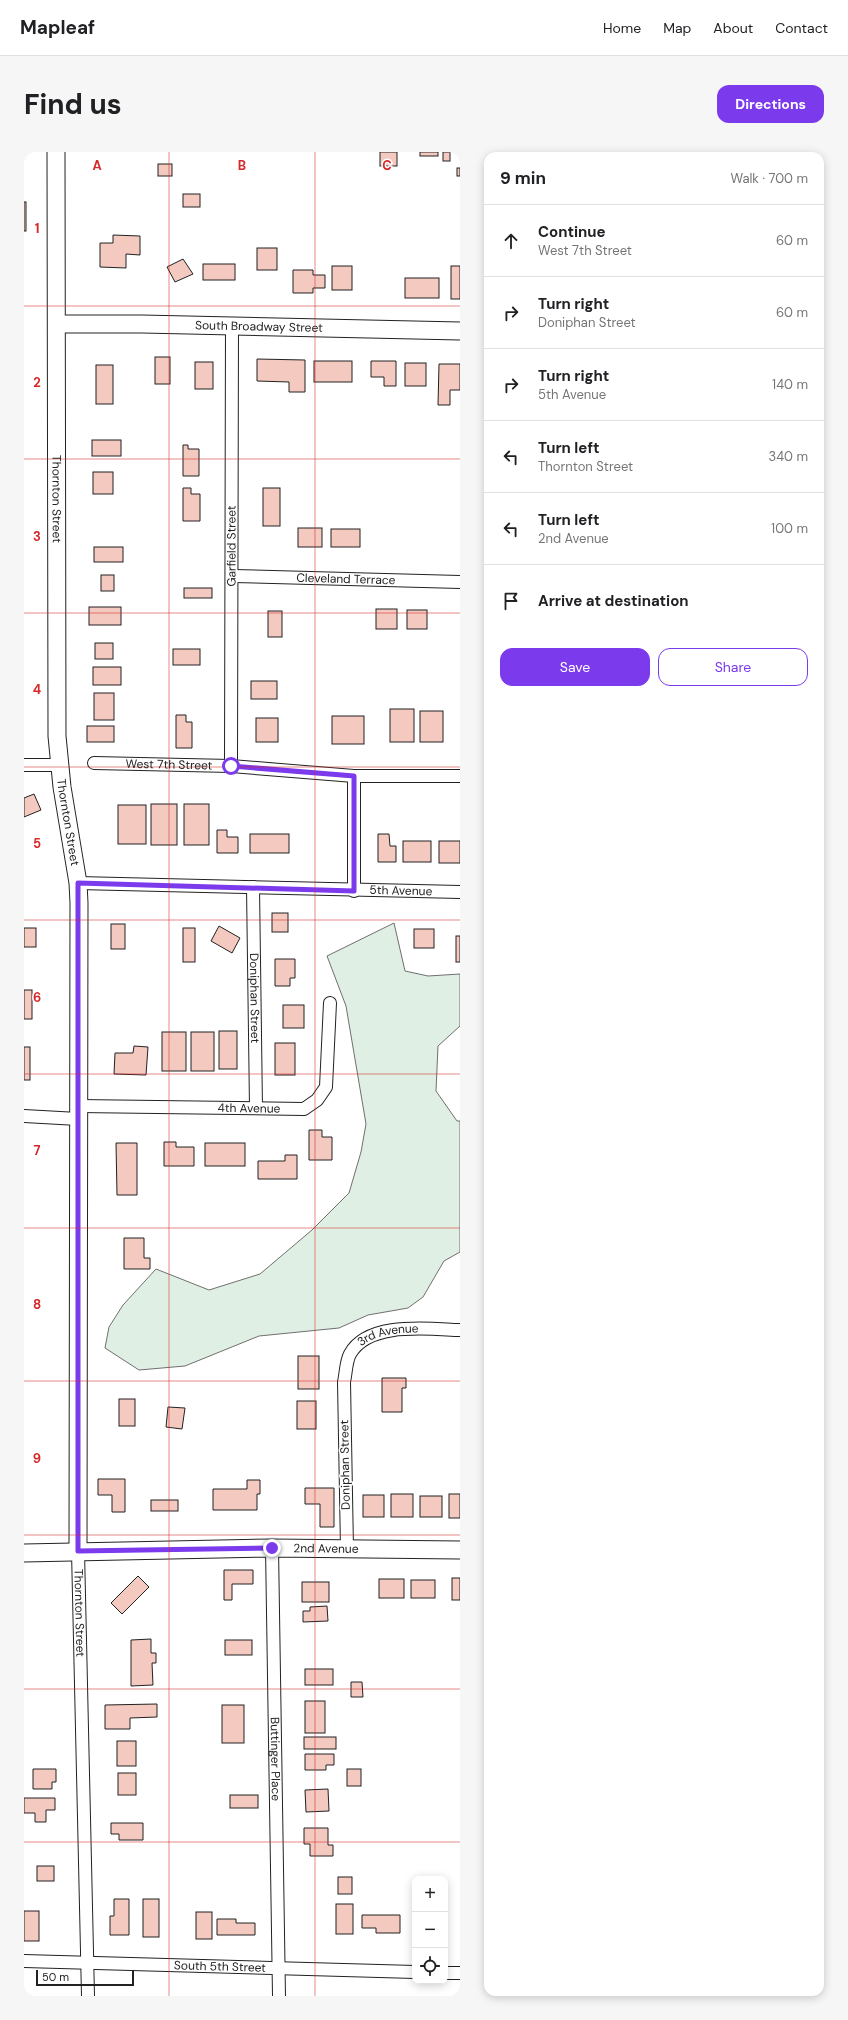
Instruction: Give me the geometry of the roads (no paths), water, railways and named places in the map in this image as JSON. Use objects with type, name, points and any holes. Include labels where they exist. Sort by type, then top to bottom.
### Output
[{"type":"street","name":"Thornton Street","points":[[56,152],[58,736],[59,765],[78,883],[78,1551],[88,1996]]},
{"type":"street","name":"South Broadway Street","points":[[57,324],[460,331]]},
{"type":"street","name":"Garfield Street","points":[[231,766],[233,576],[232,326]]},
{"type":"street","name":"Cleveland Terrace","points":[[233,576],[460,582]]},
{"type":"street","name":"West 7th Street","points":[[94,763],[231,766],[354,776],[460,776]]},
{"type":"street","points":[[24,765],[59,765]]},
{"type":"street","points":[[354,776],[354,891]]},
{"type":"street","name":"5th Avenue","points":[[78,883],[354,891],[460,892]]},
{"type":"street","name":"Doniphan Street","points":[[254,887],[256,1108]]},
{"type":"street","name":"4th Avenue","points":[[24,1116],[78,1113],[304,1108],[317,1100],[326,1087],[330,1003]]},
{"type":"street","name":"3rd Avenue","points":[[344,1382],[350,1355],[363,1339],[390,1331],[408,1328],[460,1330]]},
{"type":"street","name":"Doniphan Street","points":[[344,1382],[347,1549]]},
{"type":"street","name":"2nd Avenue","points":[[24,1553],[272,1548],[460,1550]]},
{"type":"street","name":"Buttinger Place","points":[[272,1548],[279,1996]]},
{"type":"street","name":"South 5th Street","points":[[24,1961],[412,1972]]},
{"type":"street","points":[[448,1973],[460,1973]]}]
